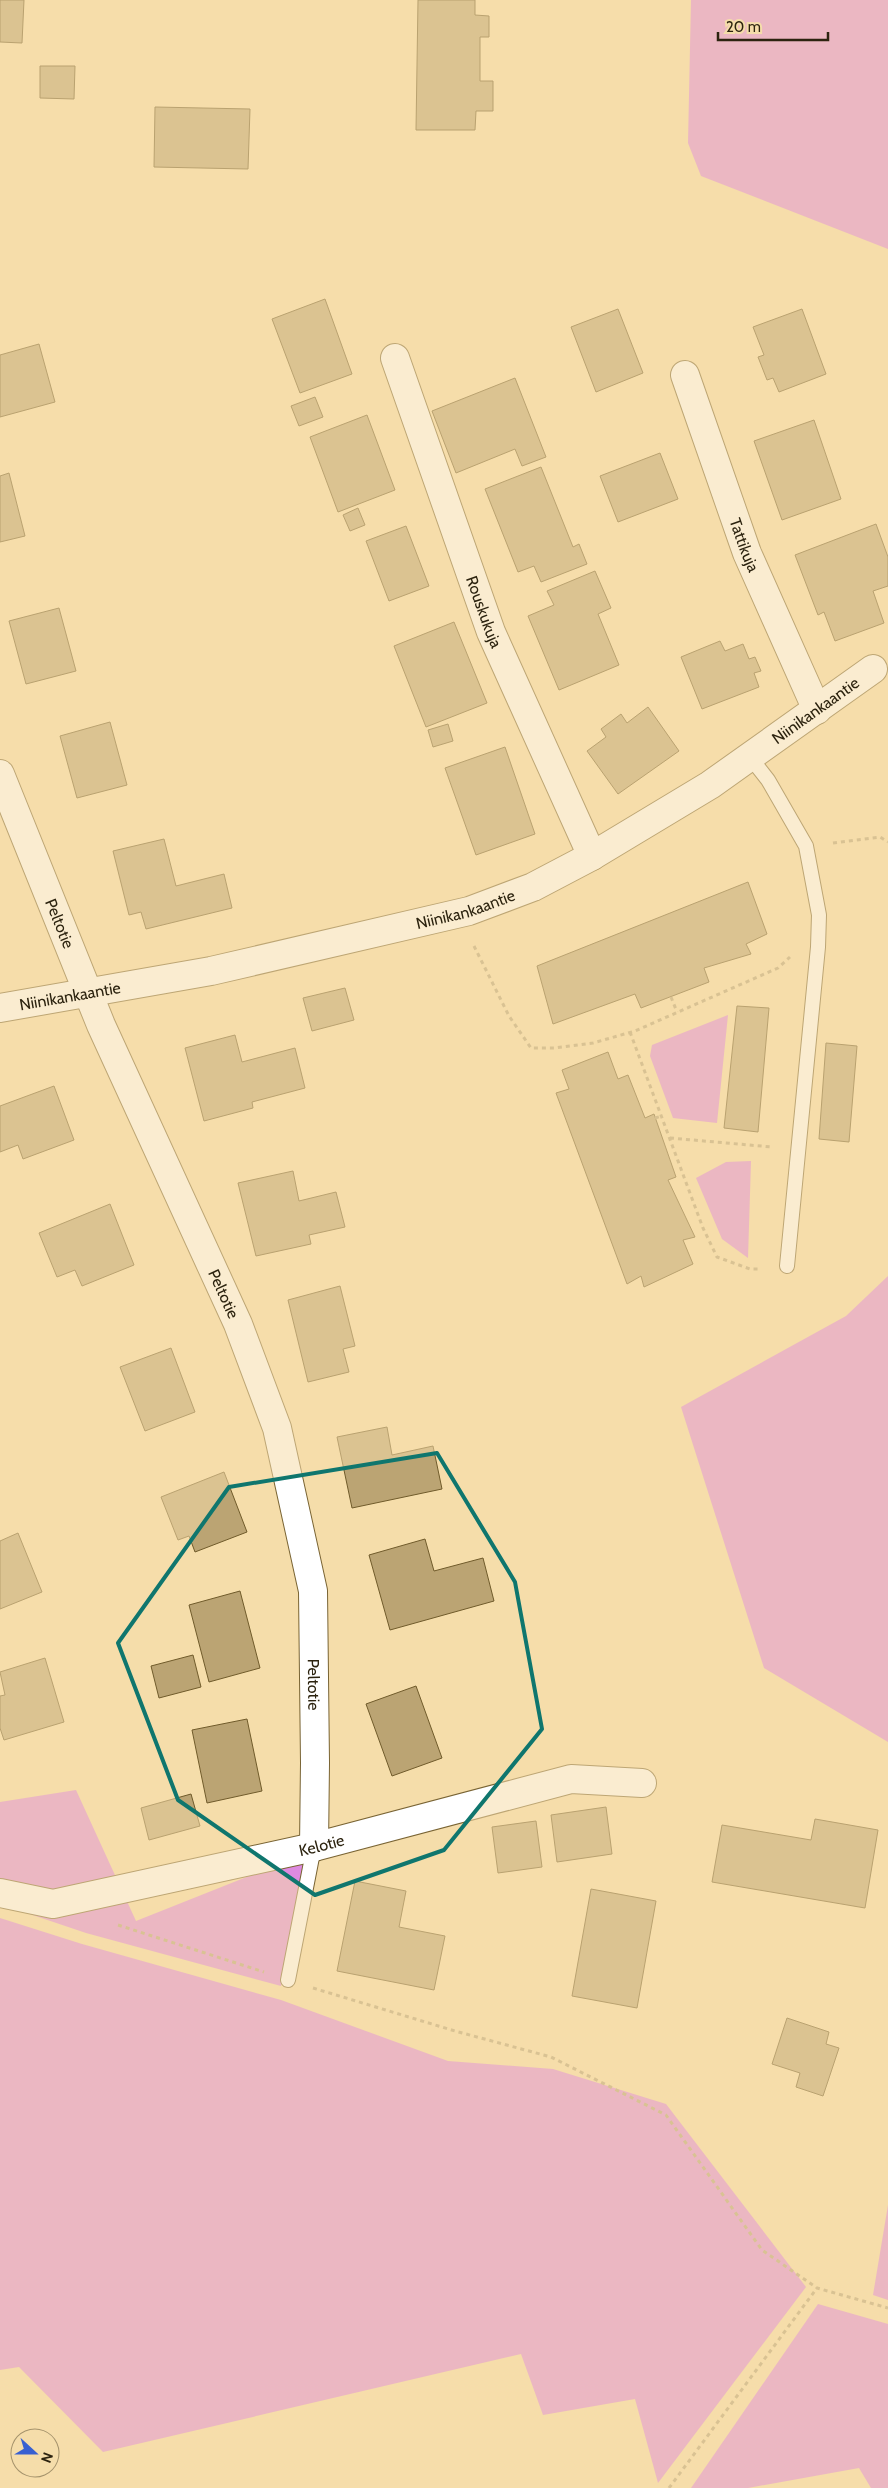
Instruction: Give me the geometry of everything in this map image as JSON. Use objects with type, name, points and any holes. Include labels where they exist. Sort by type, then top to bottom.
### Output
[{"type":"street","name":"Rouskukuja","points":[[395,358],[491,632],[592,856]]},
{"type":"street","name":"Tattikuja","points":[[685,375],[747,553],[817,710]]},
{"type":"street","name":"Niinikankaantie","points":[[0,1008],[211,971],[469,911],[533,886],[592,856],[710,784],[817,710],[872,669]]},
{"type":"street","name":"Peltotie","points":[[0,774],[101,1026],[238,1324],[277,1428],[313,1590],[314,1847]]},
{"type":"street","name":"Kelotie","points":[[0,1892],[53,1904],[314,1847],[572,1779],[642,1783]]},
{"type":"lane","points":[[750,757],[768,780],[806,846],[819,915],[818,947],[787,1266]]},
{"type":"lane","points":[[288,1980],[314,1847]]},
{"type":"path","points":[[806,846],[880,837],[888,842]]},
{"type":"path","points":[[474,946],[509,1016],[532,1048],[554,1048],[592,1043],[630,1032],[778,968],[794,952]]},
{"type":"path","points":[[671,997],[677,1012]]},
{"type":"path","points":[[630,1032],[703,1228],[717,1257],[750,1270],[787,1266]]},
{"type":"path","points":[[655,1118],[662,1116]]},
{"type":"path","points":[[670,1138],[798,1150]]},
{"type":"path","points":[[550,2057],[666,2116],[762,2250],[817,2288],[888,2308]]},
{"type":"path","points":[[669,2488],[817,2288]]},
{"type":"highlighted area","points":[[437,1453],[515,1582],[542,1729],[444,1850],[315,1895],[178,1800],[118,1643],[229,1487]]},
{"type":"shaded area","points":[[691,0],[888,0],[888,249],[701,176],[688,143]]},
{"type":"shaded area","points":[[728,1015],[717,1123],[673,1118],[650,1056],[652,1045]]},
{"type":"shaded area","points":[[751,1161],[748,1258],[722,1239],[696,1178],[726,1162]]},
{"type":"shaded area","points":[[888,1276],[888,1742],[764,1668],[681,1407],[846,1316]]},
{"type":"shaded area","points":[[76,1790],[136,1921],[307,1853],[281,1986],[86,1933],[0,1904],[0,1802]]},
{"type":"shaded area","points":[[0,1918],[82,1944],[281,2000],[448,2061],[553,2069],[666,2104],[806,2287],[658,2483],[635,2399],[543,2415],[521,2354],[103,2452],[19,2367],[0,2370]]},
{"type":"shaded area","points":[[888,2205],[888,2300],[873,2295]]},
{"type":"shaded area","points":[[818,2304],[888,2324],[888,2488],[871,2488],[859,2468],[748,2488],[691,2488]]},
{"type":"building","points":[[0,0],[24,0],[22,43],[0,42]]},
{"type":"building","points":[[418,0],[475,0],[475,15],[489,16],[489,37],[480,37],[480,81],[493,81],[493,111],[476,111],[475,130],[416,130]]},
{"type":"building","points":[[40,66],[75,66],[74,99],[40,98]]},
{"type":"building","points":[[155,107],[250,109],[248,169],[154,167]]},
{"type":"building","points":[[325,299],[352,374],[300,393],[272,319]]},
{"type":"building","points":[[618,309],[643,373],[596,392],[571,327]]},
{"type":"building","points":[[802,309],[826,374],[779,392],[773,378],[767,380],[758,357],[764,355],[753,327]]},
{"type":"building","points":[[39,344],[55,402],[0,417],[0,355]]},
{"type":"building","points":[[515,378],[546,457],[522,466],[515,449],[456,473],[432,411]]},
{"type":"building","points":[[315,397],[323,417],[299,426],[291,406]]},
{"type":"building","points":[[367,415],[395,490],[338,512],[310,437]]},
{"type":"building","points":[[814,420],[841,499],[782,520],[754,441]]},
{"type":"building","points":[[660,453],[678,499],[618,522],[600,476]]},
{"type":"building","points":[[541,467],[573,547],[579,544],[587,564],[541,582],[534,566],[518,572],[485,489]]},
{"type":"building","points":[[9,473],[25,536],[0,542],[0,476]]},
{"type":"building","points":[[358,508],[365,525],[350,531],[343,515]]},
{"type":"building","points":[[876,524],[888,557],[888,586],[873,591],[884,623],[835,641],[824,612],[818,615],[795,555]]},
{"type":"building","points":[[406,526],[429,586],[389,601],[366,541]]},
{"type":"building","points":[[595,571],[611,608],[598,614],[619,665],[559,690],[528,616],[554,605],[547,591]]},
{"type":"building","points":[[59,608],[76,671],[26,684],[9,621]]},
{"type":"building","points":[[454,622],[487,703],[426,727],[394,646]]},
{"type":"building","points":[[720,641],[725,651],[743,644],[749,659],[755,657],[761,671],[754,673],[759,687],[702,709],[681,657]]},
{"type":"building","points":[[648,707],[679,751],[618,794],[587,751],[606,737],[601,729],[621,714],[627,723]]},
{"type":"building","points":[[110,722],[127,785],[77,798],[60,736]]},
{"type":"building","points":[[448,724],[453,741],[433,747],[428,730]]},
{"type":"building","points":[[505,747],[535,834],[476,855],[445,768]]},
{"type":"building","points":[[164,839],[176,886],[224,874],[232,908],[146,929],[141,912],[129,915],[113,851]]},
{"type":"building","points":[[748,882],[767,934],[746,944],[751,954],[704,968],[709,982],[641,1008],[635,994],[553,1024],[537,966]]},
{"type":"building","points":[[345,988],[354,1020],[312,1031],[303,998]]},
{"type":"building","points":[[737,1006],[769,1008],[758,1132],[724,1128]]},
{"type":"building","points":[[235,1035],[242,1062],[295,1048],[305,1088],[252,1102],[253,1108],[204,1121],[185,1048]]},
{"type":"building","points":[[826,1043],[857,1046],[849,1142],[819,1139]]},
{"type":"building","points":[[608,1052],[618,1079],[628,1075],[645,1118],[654,1114],[676,1177],[668,1180],[695,1237],[683,1240],[693,1264],[644,1287],[641,1276],[627,1284],[556,1093],[569,1089],[562,1070]]},
{"type":"building","points":[[54,1086],[74,1140],[23,1159],[18,1145],[0,1152],[0,1106]]},
{"type":"building","points":[[293,1171],[299,1201],[336,1192],[345,1227],[309,1235],[311,1244],[256,1256],[238,1183]]},
{"type":"building","points":[[110,1204],[134,1265],[82,1286],[75,1270],[57,1277],[39,1233]]},
{"type":"building","points":[[340,1286],[355,1346],[343,1349],[349,1372],[308,1382],[288,1300]]},
{"type":"building","points":[[171,1348],[195,1412],[145,1431],[120,1367]]},
{"type":"building","points":[[387,1427],[392,1455],[433,1446],[442,1489],[352,1508],[337,1437]]},
{"type":"building","points":[[224,1472],[247,1532],[195,1552],[189,1536],[178,1540],[161,1497]]},
{"type":"building","points":[[18,1533],[42,1592],[0,1609],[0,1541]]},
{"type":"building","points":[[425,1539],[434,1571],[483,1558],[494,1601],[390,1630],[369,1555]]},
{"type":"building","points":[[240,1591],[260,1668],[209,1682],[189,1605]]},
{"type":"building","points":[[193,1655],[201,1687],[159,1698],[151,1666]]},
{"type":"building","points":[[45,1658],[64,1722],[4,1740],[0,1728],[0,1696],[5,1695],[0,1672]]},
{"type":"building","points":[[416,1686],[442,1758],[392,1776],[366,1704]]},
{"type":"building","points":[[247,1719],[262,1791],[207,1803],[192,1730]]},
{"type":"building","points":[[191,1794],[200,1826],[149,1840],[141,1808]]},
{"type":"building","points":[[606,1807],[612,1854],[557,1862],[551,1815]]},
{"type":"building","points":[[815,1819],[878,1830],[865,1908],[712,1882],[722,1825],[811,1840]]},
{"type":"building","points":[[536,1821],[542,1867],[498,1873],[492,1827]]},
{"type":"building","points":[[355,1881],[406,1891],[399,1927],[445,1936],[434,1990],[337,1971]]},
{"type":"building","points":[[591,1889],[656,1901],[637,2008],[572,1996]]},
{"type":"building","points":[[787,2018],[829,2032],[826,2044],[839,2048],[823,2096],[796,2087],[800,2073],[772,2064]]}]
